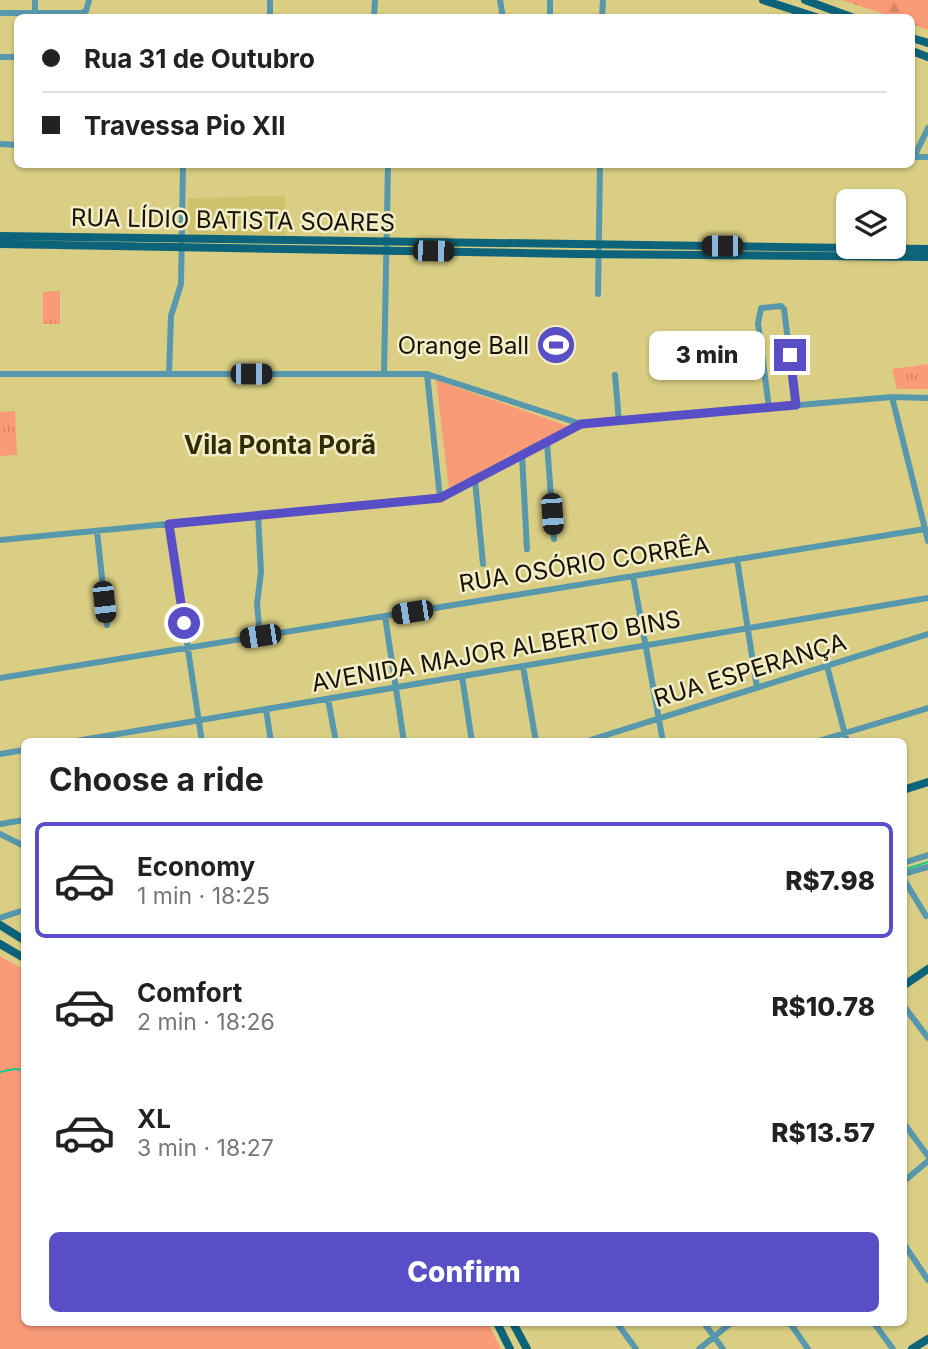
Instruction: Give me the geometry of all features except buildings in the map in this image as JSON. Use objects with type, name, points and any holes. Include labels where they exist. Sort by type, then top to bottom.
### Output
[{"type":"main road","points":[[763,0],[806,14]]},
{"type":"main road","points":[[805,0],[844,14]]},
{"type":"main road","name":"RUA LÍDIO BATISTA SOARES","points":[[0,236],[52,241]]},
{"type":"main road","name":"RUA LÍDIO BATISTA SOARES","points":[[0,244],[52,241],[292,244],[527,248],[599,254],[651,250],[924,253]]},
{"type":"main road","name":"RUA LÍDIO BATISTA SOARES","points":[[527,248],[599,244],[651,250]]},
{"type":"main road","points":[[907,789],[928,782]]},
{"type":"main road","points":[[0,925],[21,938]]},
{"type":"main road","points":[[0,944],[21,956]]},
{"type":"main road","points":[[907,983],[928,969]]},
{"type":"main road","points":[[498,1326],[510,1349]]},
{"type":"main road","points":[[515,1326],[527,1349]]},
{"type":"main road","points":[[912,1349],[928,1339]]},
{"type":"street","points":[[35,0],[35,13]]},
{"type":"street","points":[[0,13],[82,13],[86,11],[89,0]]},
{"type":"street","points":[[830,14],[833,10]]},
{"type":"street","points":[[915,153],[928,128]]},
{"type":"street","points":[[169,374],[171,316],[181,284],[183,168]]},
{"type":"street","points":[[384,374],[388,168]]},
{"type":"street","points":[[598,294],[600,168]]},
{"type":"street","points":[[769,408],[758,323],[761,308],[783,307],[796,405]]},
{"type":"street","points":[[0,374],[427,374],[581,424],[892,397],[928,398]]},
{"type":"street","points":[[427,374],[440,498]]},
{"type":"street","points":[[615,376],[620,422]]},
{"type":"street","points":[[892,397],[928,541]]},
{"type":"street","points":[[0,540],[440,498],[581,424]]},
{"type":"street","points":[[547,442],[554,539]]},
{"type":"street","points":[[522,455],[527,549]]},
{"type":"street","points":[[475,480],[483,564]]},
{"type":"street","points":[[258,515],[261,572],[257,604],[260,636]]},
{"type":"street","points":[[169,524],[201,738]]},
{"type":"street","name":"RUA OSÓRIO CORRÊA","points":[[0,678],[925,529]]},
{"type":"street","points":[[97,531],[107,625]]},
{"type":"street","points":[[737,559],[757,688]]},
{"type":"street","points":[[634,576],[662,738]]},
{"type":"street","name":"AVENIDA MAJOR ALBERTO BINS","points":[[93,738],[928,598]]},
{"type":"street","points":[[385,616],[403,738]]},
{"type":"street","name":"RUA ESPERANÇA","points":[[596,738],[928,634]]},
{"type":"street","points":[[523,666],[535,738]]},
{"type":"street","points":[[827,666],[846,738]]},
{"type":"street","points":[[463,676],[471,738]]},
{"type":"street","points":[[328,699],[335,738]]},
{"type":"street","points":[[828,738],[928,708]]},
{"type":"street","points":[[266,709],[270,738]]},
{"type":"street","points":[[0,754],[21,750]]},
{"type":"street","points":[[0,824],[21,820]]},
{"type":"street","points":[[0,834],[21,844]]},
{"type":"street","points":[[907,862],[928,855]]},
{"type":"street","points":[[907,875],[928,867]]},
{"type":"street","points":[[907,883],[926,916]]},
{"type":"street","points":[[0,918],[21,911]]},
{"type":"street","points":[[907,1010],[928,1038]]},
{"type":"street","points":[[907,1128],[928,1159],[907,1178]]},
{"type":"street","points":[[907,1249],[928,1280]]},
{"type":"street","points":[[619,1326],[636,1349]]},
{"type":"street","points":[[706,1326],[723,1349]]},
{"type":"street","points":[[699,1349],[728,1326]]},
{"type":"street","points":[[792,1326],[808,1349]]},
{"type":"street","points":[[876,1326],[892,1349]]},
{"type":"shaded area","points":[[285,196],[286,235],[188,236],[188,198]]},
{"type":"green space","points":[[842,0],[928,0],[928,30],[915,25],[915,14],[884,14]]},
{"type":"green space","points":[[60,291],[60,324],[43,324],[43,292]]},
{"type":"green space","name":"Orange Ball","points":[[573,331],[574,356],[539,358],[537,334]]},
{"type":"green space","points":[[928,364],[928,389],[897,389],[892,369]]},
{"type":"green space","points":[[436,380],[568,426],[449,488]]},
{"type":"green space","points":[[15,411],[17,455],[0,456],[0,412]]},
{"type":"green space","points":[[0,956],[21,968],[21,1326],[490,1326],[501,1349],[0,1349]]},
{"type":"waterway","points":[[907,869],[928,862]]},
{"type":"waterway","points":[[0,1072],[21,1070]]},
{"type":"place","name":"Orange Ball","points":[[556,345]]},
{"type":"district","name":"Vila Ponta Porã","points":[[280,444]]},
{"type":"route","points":[[184,623],[169,524],[440,498],[581,424],[796,405],[790,355]]}]
